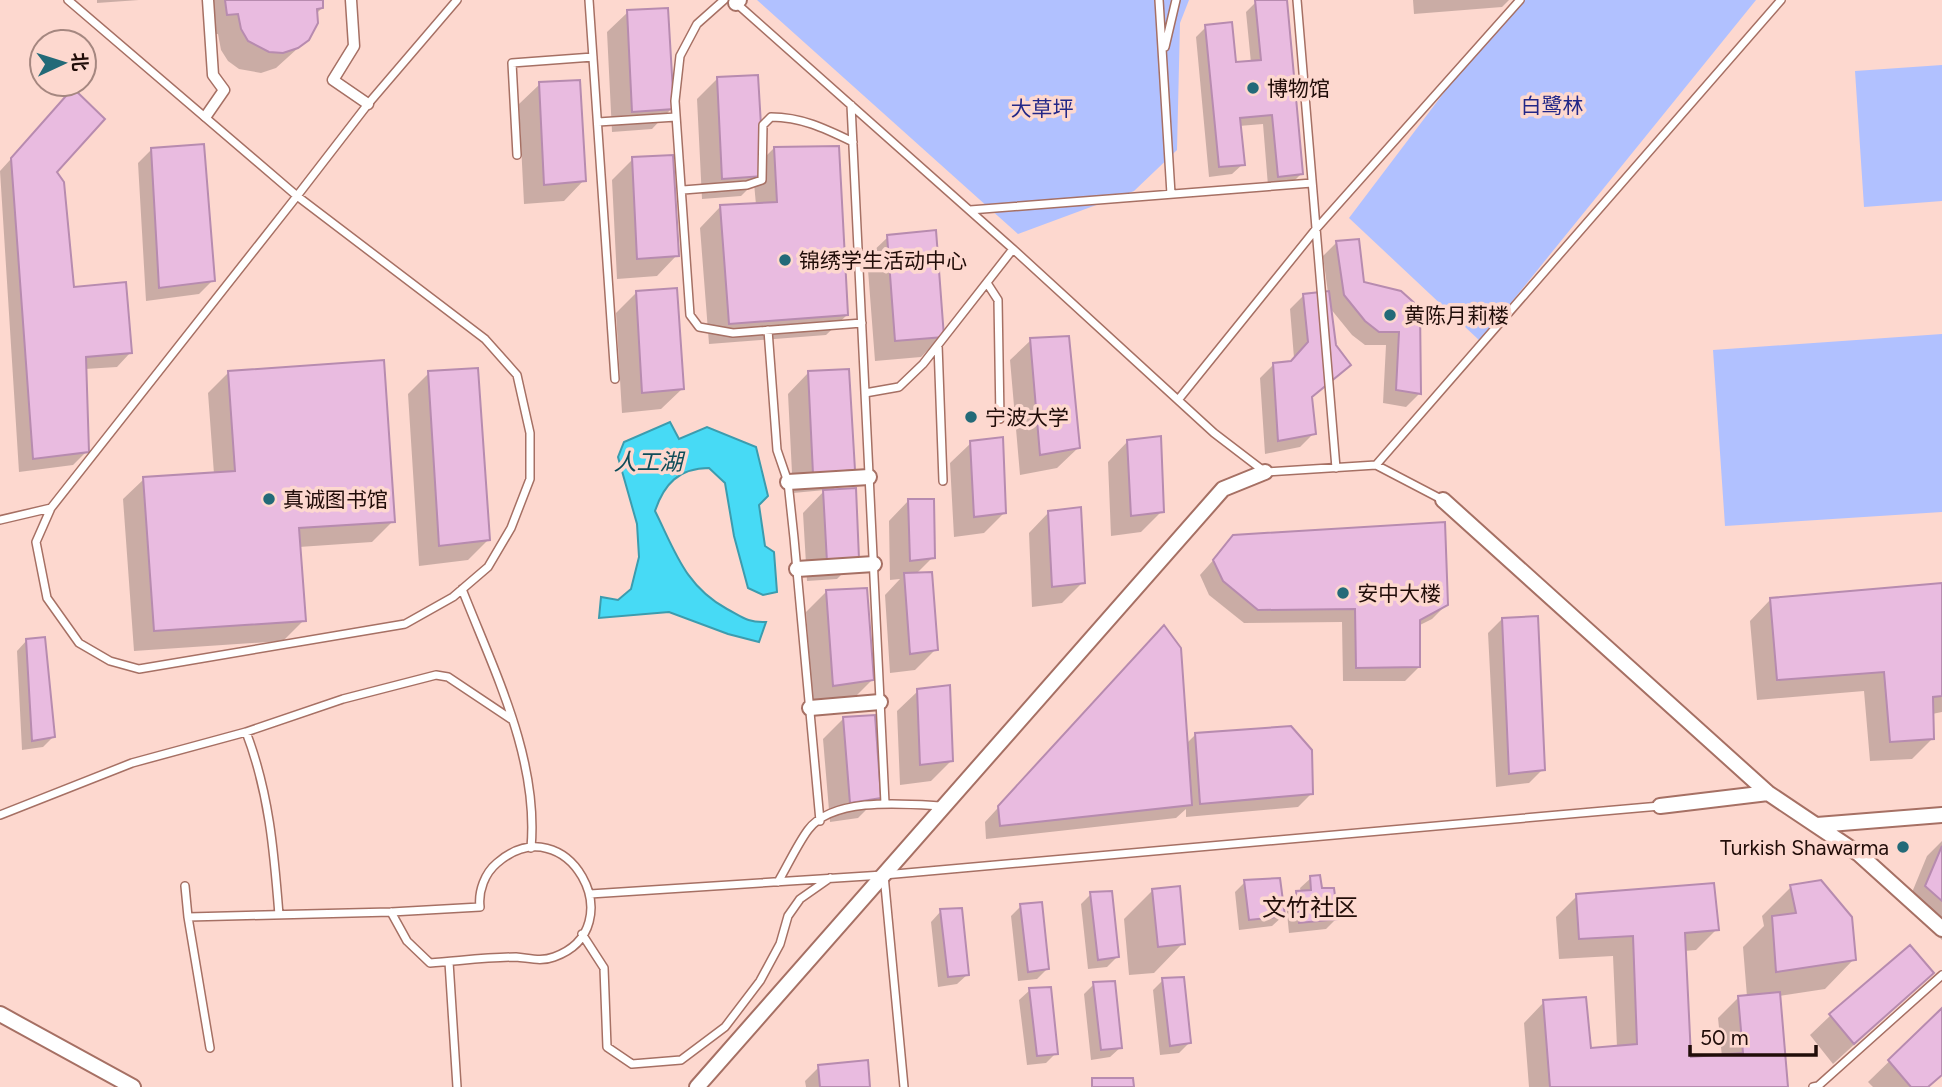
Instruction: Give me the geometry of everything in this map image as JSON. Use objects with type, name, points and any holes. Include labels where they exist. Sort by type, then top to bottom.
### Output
[{"type":"street","points":[[206,116],[225,90],[213,75],[208,0]]},
{"type":"street","points":[[351,0],[354,46],[333,80],[368,104]]},
{"type":"street","points":[[697,1087],[1223,489],[1265,472]]},
{"type":"street","points":[[788,482],[869,477]]},
{"type":"street","points":[[1443,500],[1768,793],[1859,853],[1942,929]]},
{"type":"street","points":[[797,569],[874,564]]},
{"type":"street","points":[[810,708],[880,702]]},
{"type":"street","points":[[1660,806],[1768,793]]},
{"type":"street","points":[[1816,825],[1942,816]]},
{"type":"street","points":[[0,1014],[132,1087]]},
{"type":"lane","points":[[68,0],[297,196],[485,339],[517,375],[530,433],[530,479],[511,528],[488,567],[462,589],[405,624],[139,669],[110,662],[79,643],[47,598],[36,541],[51,508],[297,196],[368,104],[457,0]]},
{"type":"lane","points":[[589,0],[615,379]]},
{"type":"lane","points":[[1159,0],[1171,194]]},
{"type":"lane","points":[[1163,55],[1176,0]]},
{"type":"lane","points":[[1297,0],[1336,468]]},
{"type":"lane","points":[[1178,400],[1316,229],[1521,0]]},
{"type":"lane","points":[[1376,465],[1781,0]]},
{"type":"lane","points":[[862,323],[733,333],[699,327],[690,314],[676,117],[680,56],[697,24],[733,1],[1013,248],[1214,433],[1265,472],[1376,465],[1443,500]]},
{"type":"lane","points":[[517,155],[512,63],[593,57]]},
{"type":"lane","points":[[852,105],[885,803]]},
{"type":"lane","points":[[598,122],[676,117]]},
{"type":"lane","points":[[683,190],[747,185],[762,180],[763,125],[771,117],[792,117],[810,122],[853,142]]},
{"type":"lane","points":[[970,210],[1312,183]]},
{"type":"lane","points":[[865,393],[899,387],[938,344],[1013,248]]},
{"type":"lane","points":[[986,283],[998,300],[1000,419]]},
{"type":"lane","points":[[768,330],[777,450],[788,482],[820,821]]},
{"type":"lane","points":[[938,344],[943,481]]},
{"type":"lane","points":[[0,520],[51,508]]},
{"type":"lane","points":[[462,589],[511,719],[529,780],[534,818],[531,848]]},
{"type":"lane","points":[[0,815],[132,763],[246,732],[343,699],[436,675],[457,682],[511,719]]},
{"type":"lane","points":[[246,732],[260,769],[270,813],[279,915]]},
{"type":"lane","points":[[778,882],[810,827],[840,809],[885,803],[944,806]]},
{"type":"lane","points":[[590,894],[884,875],[1660,806]]},
{"type":"lane","points":[[188,917],[391,912],[480,906],[483,881],[494,866],[508,854],[531,848],[544,848],[561,854],[576,865],[586,880],[590,894],[590,917],[583,934],[570,948],[554,957],[430,963],[417,953],[391,912]]},
{"type":"lane","points":[[884,875],[904,1087]]},
{"type":"lane","points":[[583,934],[604,968],[607,1047],[632,1064],[681,1060],[725,1027],[760,981],[780,944],[788,916],[800,899],[830,878]]},
{"type":"lane","points":[[185,886],[210,1048]]},
{"type":"lane","points":[[449,962],[457,1087]]},
{"type":"lane","points":[[1813,1087],[1818,1086],[1942,975]]},
{"type":"green space","name":"大草坪","points":[[757,0],[1189,0],[1180,23],[1177,150],[1134,191],[1018,234]]},
{"type":"green space","name":"白鹭林","points":[[1514,0],[1756,0],[1480,341],[1349,218]]},
{"type":"green space","points":[[1942,65],[1942,201],[1864,207],[1855,71]]},
{"type":"green space","points":[[1942,334],[1942,512],[1725,526],[1713,350]]},
{"type":"water","name":"人工湖","points":[[670,422],[679,439],[707,427],[756,447],[768,496],[759,505],[765,546],[774,552],[777,592],[763,595],[748,588],[734,536],[725,483],[709,468],[689,471],[674,479],[663,493],[655,511],[675,554],[701,590],[741,617],[754,622],[766,622],[759,642],[728,634],[669,612],[599,618],[601,597],[618,600],[631,589],[639,557],[637,524],[618,457],[624,442]]},
{"type":"building","points":[[225,0],[323,0],[323,8],[317,9],[318,23],[309,40],[298,48],[283,53],[269,52],[248,41],[241,29],[238,14],[227,15]]},
{"type":"building","name":"博物馆","points":[[1255,0],[1287,0],[1303,174],[1278,177],[1272,115],[1240,118],[1245,165],[1219,167],[1205,25],[1232,22],[1236,62],[1261,60]]},
{"type":"building","points":[[668,8],[674,109],[632,112],[627,10]]},
{"type":"building","points":[[758,75],[764,176],[722,179],[717,77]]},
{"type":"building","points":[[580,80],[586,181],[544,185],[539,82]]},
{"type":"building","points":[[64,98],[83,98],[105,119],[57,172],[64,182],[74,287],[126,282],[132,353],[86,357],[89,452],[33,459],[11,158]]},
{"type":"building","points":[[204,144],[215,281],[159,288],[151,148]]},
{"type":"building","name":"锦绣学生活动中心","points":[[839,146],[848,315],[729,324],[720,205],[777,202],[774,147]]},
{"type":"building","points":[[673,155],[679,256],[637,259],[632,157]]},
{"type":"building","points":[[936,230],[944,337],[895,341],[887,235]]},
{"type":"building","name":"黄陈月莉楼","points":[[1359,239],[1364,282],[1401,291],[1420,308],[1421,394],[1396,390],[1399,332],[1379,332],[1365,321],[1344,295],[1336,241]]},
{"type":"building","points":[[677,288],[684,389],[642,393],[636,291]]},
{"type":"building","points":[[1329,291],[1336,345],[1351,365],[1312,397],[1316,434],[1278,441],[1273,363],[1291,361],[1308,342],[1303,294]]},
{"type":"building","points":[[1069,336],[1080,448],[1040,455],[1030,338]]},
{"type":"building","name":"真诚图书馆","points":[[384,360],[395,522],[299,528],[306,621],[154,631],[143,477],[235,471],[228,371]]},
{"type":"building","points":[[478,368],[490,540],[439,546],[428,371]]},
{"type":"building","points":[[849,369],[855,470],[813,474],[808,371]]},
{"type":"building","points":[[1161,436],[1164,512],[1131,516],[1127,440]]},
{"type":"building","points":[[1003,437],[1006,513],[974,517],[970,441]]},
{"type":"building","points":[[856,488],[859,559],[827,562],[823,490]]},
{"type":"building","points":[[908,499],[934,499],[935,558],[910,561]]},
{"type":"building","points":[[1081,507],[1085,583],[1052,587],[1048,511]]},
{"type":"building","name":"安中大楼","points":[[1445,522],[1448,605],[1420,620],[1420,667],[1356,668],[1355,609],[1258,610],[1223,581],[1213,560],[1233,535]]},
{"type":"building","points":[[932,572],[938,650],[910,654],[904,573]]},
{"type":"building","points":[[1942,583],[1942,696],[1933,697],[1934,739],[1890,742],[1884,672],[1777,680],[1770,598]]},
{"type":"building","points":[[867,588],[874,680],[833,686],[826,590]]},
{"type":"building","points":[[1538,616],[1545,770],[1509,774],[1502,618]]},
{"type":"building","points":[[1164,625],[1181,648],[1192,805],[1000,826],[998,806]]},
{"type":"building","points":[[45,637],[55,737],[32,741],[26,639]]},
{"type":"building","points":[[950,685],[953,761],[920,765],[917,689]]},
{"type":"building","points":[[875,715],[881,798],[850,803],[843,717]]},
{"type":"building","points":[[1291,726],[1312,750],[1313,794],[1200,804],[1195,733]]},
{"type":"building","points":[[1942,846],[1942,901],[1925,886]]},
{"type":"building","points":[[1320,875],[1322,888],[1334,888],[1338,919],[1299,923],[1296,891],[1311,890],[1310,876]]},
{"type":"building","points":[[1280,878],[1285,916],[1249,920],[1244,880]]},
{"type":"building","points":[[1821,880],[1852,917],[1856,960],[1776,972],[1772,916],[1796,913],[1790,885]]},
{"type":"building","points":[[1714,883],[1719,930],[1685,933],[1691,1057],[1743,1053],[1738,996],[1780,992],[1788,1087],[1550,1087],[1543,1000],[1586,997],[1591,1048],[1637,1044],[1633,936],[1579,939],[1576,894]]},
{"type":"building","points":[[1180,886],[1185,944],[1158,947],[1152,889]]},
{"type":"building","points":[[1112,891],[1119,957],[1098,960],[1090,892]]},
{"type":"building","points":[[1042,902],[1049,969],[1028,972],[1020,904]]},
{"type":"building","points":[[962,908],[969,975],[948,977],[940,909]]},
{"type":"building","points":[[1910,945],[1934,973],[1854,1044],[1829,1014]]},
{"type":"building","points":[[1184,977],[1191,1043],[1170,1046],[1162,978]]},
{"type":"building","points":[[1115,981],[1122,1048],[1101,1050],[1093,982]]},
{"type":"building","points":[[1051,987],[1058,1054],[1037,1056],[1029,988]]},
{"type":"building","points":[[1942,1008],[1942,1075],[1928,1087],[1911,1087],[1888,1060]]},
{"type":"building","points":[[868,1060],[870,1087],[820,1087],[818,1065]]},
{"type":"building","points":[[1092,1078],[1133,1078],[1134,1087],[1092,1087]]},
{"type":"place","name":"博物馆","points":[[1253,88]]},
{"type":"place","name":"锦绣学生活动中心","points":[[785,260]]},
{"type":"place","name":"黄陈月莉楼","points":[[1390,315]]},
{"type":"place","name":"宁波大学","points":[[971,417]]},
{"type":"place","name":"真诚图书馆","points":[[269,499]]},
{"type":"place","name":"安中大楼","points":[[1343,593]]},
{"type":"place","name":"Turkish Shawarma","points":[[1903,847]]},
{"type":"district","name":"文竹社区","points":[[1310,907]]}]
